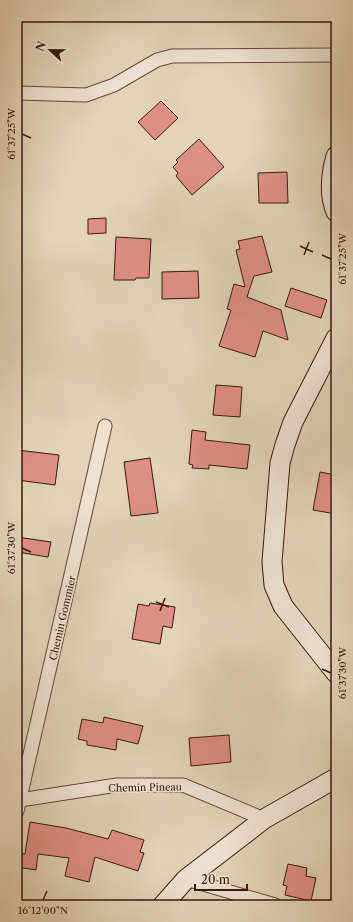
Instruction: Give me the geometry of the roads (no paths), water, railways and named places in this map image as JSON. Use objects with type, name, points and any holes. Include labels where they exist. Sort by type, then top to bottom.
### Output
[{"type":"main road","points":[[336,156],[332,170],[332,202],[336,212]]},
{"type":"main road","points":[[336,338],[292,422],[285,445],[280,464],[272,562],[274,585],[283,606],[336,673]]},
{"type":"main road","points":[[163,905],[186,878],[264,819],[336,778]]},
{"type":"street","points":[[17,93],[86,95],[114,85],[157,60],[172,56],[336,55]]},
{"type":"street","name":"Chemin Gommier","points":[[19,805],[106,426]]},
{"type":"street","name":"Chemin Pineau","points":[[19,805],[117,786],[183,785],[264,819]]},
{"type":"street","points":[[186,878],[275,905]]}]
